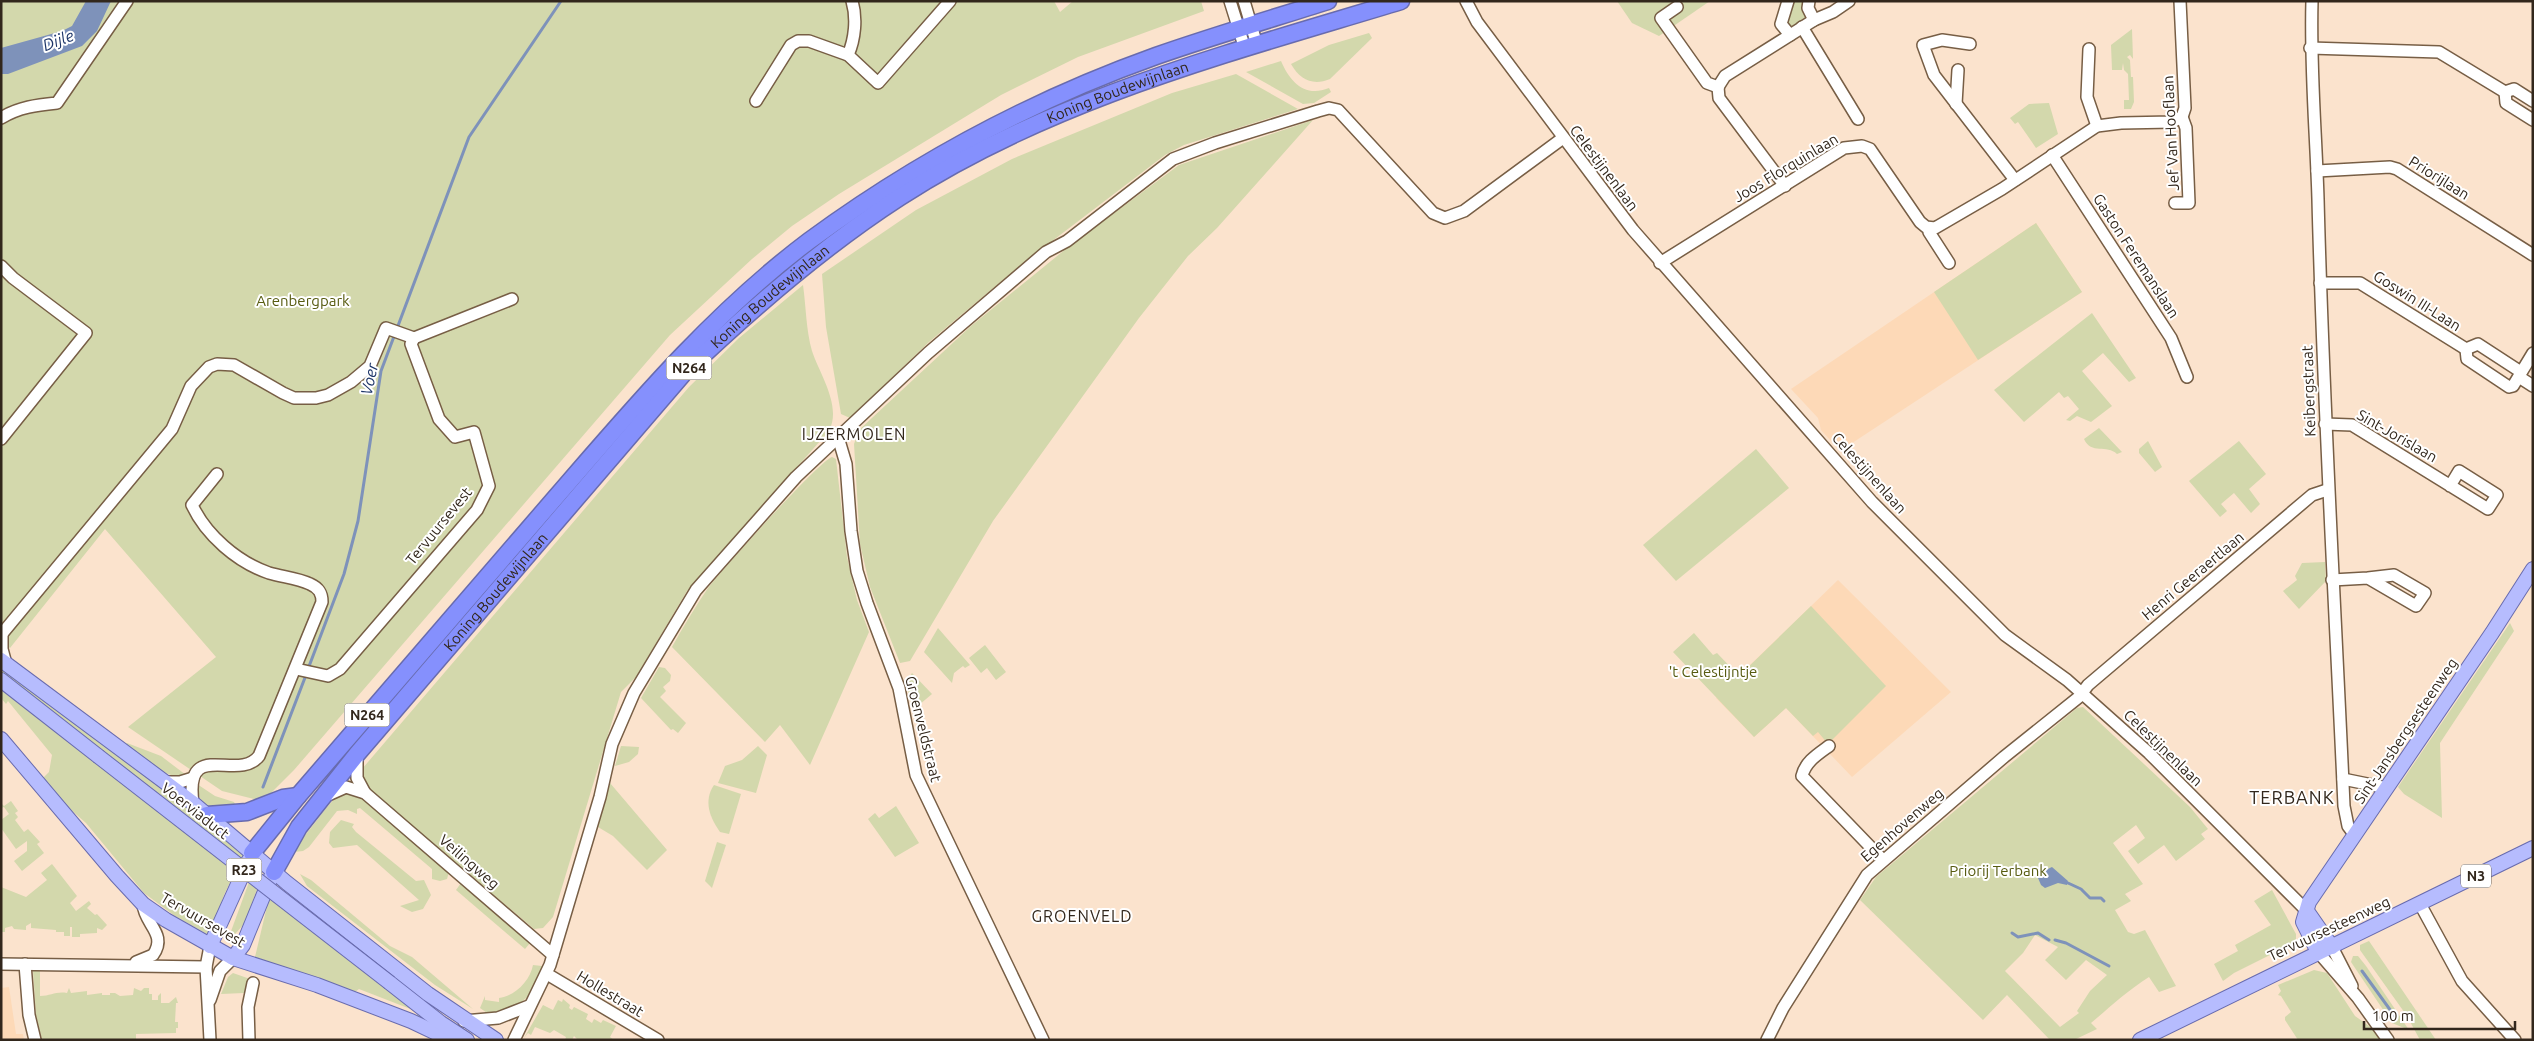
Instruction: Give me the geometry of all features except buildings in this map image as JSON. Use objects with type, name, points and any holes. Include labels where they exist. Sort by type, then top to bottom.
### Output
[{"type":"highway","name":"Koning Boudewijnlaan","points":[[252,853],[298,796],[649,389],[762,279],[809,242],[897,182],[980,135],[1107,75],[1244,27],[1328,1]]},
{"type":"highway","name":"Koning Boudewijnlaan","points":[[274,872],[290,841],[357,754],[683,374],[735,324],[782,284],[900,197],[991,146],[1111,93],[1251,47],[1401,1]]},
{"type":"highway","points":[[207,815],[247,812],[283,798],[298,796]]},
{"type":"main road","name":"Sint-Jansbergsesteenweg","points":[[2307,911],[2310,902],[2354,834],[2387,788],[2533,569]]},
{"type":"main road","name":"R23","points":[[4,662],[193,803],[274,872],[464,1020],[496,1040]]},
{"type":"main road","name":"Voerviaduct","points":[[1,680],[441,1023],[467,1040]]},
{"type":"main road","name":"Tervuursevest","points":[[1,739],[117,876],[144,904],[210,946],[233,958],[317,985],[411,1021],[451,1040]]},
{"type":"main road","name":"Tervuursesteenweg","points":[[2140,1040],[2533,848]]},
{"type":"main road","points":[[210,946],[252,853]]},
{"type":"main road","points":[[233,958],[243,945],[274,872]]},
{"type":"main road","points":[[2307,911],[2332,947]]},
{"type":"main road","points":[[2307,911],[2303,922],[2318,952]]},
{"type":"main road","name":"Voerviaduct","points":[[418,1004],[483,1040]]},
{"type":"street","points":[[1,118],[11,112],[33,105],[57,103],[128,1]]},
{"type":"street","points":[[848,55],[852,47],[854,27],[852,1]]},
{"type":"street","points":[[756,100],[791,45],[798,40],[809,41],[848,55],[878,83],[950,1]]},
{"type":"street","points":[[1230,1],[1244,27],[1251,47]]},
{"type":"street","points":[[1244,1],[1244,27]]},
{"type":"street","name":"Celestijnenlaan","points":[[1466,1],[1478,22],[1563,138],[1660,263],[1787,403],[1872,502],[2005,635],[2082,692],[2149,753],[2307,911]]},
{"type":"street","points":[[1788,1],[1781,24],[1790,35]]},
{"type":"street","points":[[1809,1],[1808,8],[1814,20]]},
{"type":"street","points":[[1786,186],[1719,98],[1718,87],[1725,76],[1802,27],[1833,12],[1850,1]]},
{"type":"street","name":"Jef Van Hooflaan","points":[[2175,203],[2189,206],[2186,128],[2182,117],[2185,108],[2180,1]]},
{"type":"street","name":"Keibergstraat","points":[[2312,1],[2310,48],[2317,171],[2327,490],[2343,779],[2348,826],[2354,834]]},
{"type":"street","points":[[1677,7],[1659,15],[1707,83],[1718,87]]},
{"type":"street","points":[[1802,27],[1858,119]]},
{"type":"street","points":[[1970,44],[1942,40],[1923,45],[1934,75],[2015,180]]},
{"type":"street","points":[[2310,48],[2439,52],[2505,92],[2514,89],[2533,100]]},
{"type":"street","points":[[2089,49],[2087,97],[2097,126]]},
{"type":"street","points":[[1956,104],[1958,70]]},
{"type":"street","points":[[2505,92],[2506,103],[2533,120]]},
{"type":"street","points":[[514,1040],[529,1006],[547,974],[602,788],[612,744],[634,693],[696,590],[762,513],[838,437],[928,353],[1043,254],[1066,241],[1173,159],[1215,143],[1325,109],[1334,109],[1341,112],[1433,213],[1445,218],[1464,211],[1563,138]]},
{"type":"street","points":[[1929,228],[1939,227],[2097,126],[2121,122],[2172,122],[2182,117]]},
{"type":"street","name":"Joos Florquinlaan","points":[[1660,263],[1844,148],[1862,146],[1870,149],[1878,158],[1920,222],[1929,228],[1929,232],[1949,263]]},
{"type":"street","name":"Gaston Feremanslaan","points":[[2052,155],[2171,338],[2187,377]]},
{"type":"street","name":"Priorijlaan","points":[[2317,171],[2390,167],[2397,169],[2533,255]]},
{"type":"street","points":[[1,266],[13,278],[86,333],[1,439]]},
{"type":"street","name":"Goswin III-Laan","points":[[2320,283],[2360,283],[2466,349]]},
{"type":"street","points":[[4,662],[2,635],[172,429],[191,386],[208,367],[217,364],[234,365],[283,394],[294,398],[316,398],[352,382],[370,366],[386,328],[410,336],[512,299]]},
{"type":"street","name":"Tervuursevest","points":[[299,670],[328,676],[340,669],[477,510],[490,486],[474,432],[455,437],[440,419],[411,344],[410,336]]},
{"type":"street","name":"Goswin III-Laan","points":[[2466,349],[2478,344],[2520,374],[2533,386]]},
{"type":"street","name":"Goswin III-Laan","points":[[2466,349],[2467,359],[2508,387],[2513,386],[2520,374]]},
{"type":"street","points":[[2520,374],[2533,354]]},
{"type":"street","name":"Sint-Jorislaan","points":[[2325,424],[2352,425],[2450,486]]},
{"type":"street","name":"Groenveldstraat","points":[[838,437],[846,464],[851,531],[857,571],[899,688],[916,774],[1043,1040]]},
{"type":"street","points":[[193,803],[193,778],[198,770],[210,764],[241,765],[255,760],[299,670],[322,602],[322,595],[312,584],[266,572],[224,546],[212,534],[192,505],[217,474]]},
{"type":"street","name":"Henri Geeraertlaan","points":[[2082,692],[2312,495],[2327,490]]},
{"type":"street","points":[[2332,580],[2368,578]]},
{"type":"street","name":"Egenhovenweg","points":[[1767,1040],[1783,1008],[1867,875],[2082,692]]},
{"type":"street","points":[[1829,746],[1813,758],[1804,769],[1802,776],[1883,860]]},
{"type":"street","points":[[357,754],[356,778],[364,793]]},
{"type":"street","points":[[165,782],[180,782],[193,778]]},
{"type":"street","points":[[2343,779],[2387,788]]},
{"type":"street","points":[[321,799],[346,787],[364,793]]},
{"type":"street","name":"Veilingweg","points":[[364,793],[553,954]]},
{"type":"street","points":[[127,964],[148,959],[155,952],[158,945],[157,933],[145,914],[144,904]]},
{"type":"street","points":[[2420,904],[2462,981],[2515,1040]]},
{"type":"street","points":[[210,946],[206,967],[210,1040]]},
{"type":"street","points":[[2332,947],[2341,961],[2358,998]]},
{"type":"street","points":[[2318,952],[2358,998],[2388,1040]]},
{"type":"street","points":[[209,1001],[220,971],[233,958]]},
{"type":"street","points":[[1,964],[127,964],[206,967]]},
{"type":"street","points":[[25,964],[29,1015],[35,1040]]},
{"type":"street","name":"Hollestraat","points":[[547,974],[658,1040]]},
{"type":"street","points":[[249,1040],[248,1007],[253,983]]},
{"type":"street","points":[[464,1020],[498,1018],[529,1006]]},
{"type":"shaded area","points":[[2036,223],[2082,292],[1840,451],[1821,430],[1818,418],[1791,389]]},
{"type":"shaded area","points":[[1838,580],[1951,692],[1852,777],[1786,708],[1754,737],[1716,698]]},
{"type":"shaded area","points":[[9,987],[16,1034],[23,1034],[24,1040],[1,1040],[1,988]]},
{"type":"green space","name":"Arenbergpark","points":[[1,1],[1054,1],[1060,12],[1073,1],[1201,1],[1204,11],[1078,57],[1001,95],[839,194],[792,226],[752,259],[670,335],[294,770],[271,793],[258,800],[222,791],[128,727],[216,657],[105,529],[10,648],[1,642]]},
{"type":"green space","points":[[1617,1],[1710,1],[1659,36],[1632,23]]},
{"type":"green space","points":[[1788,1],[1809,1],[1811,14],[1790,35],[1782,19]]},
{"type":"green space","points":[[2132,29],[2133,59],[2130,55],[2127,57],[2130,60],[2131,77],[2133,77],[2134,102],[2131,109],[2124,109],[2124,100],[2129,100],[2128,74],[2124,70],[2123,63],[2122,70],[2112,70],[2111,45]]},
{"type":"green space","points":[[1369,33],[1372,38],[1330,79],[1313,82],[1298,74],[1291,64],[1329,45]]},
{"type":"green space","points":[[1281,61],[1289,75],[1299,86],[1313,91],[1329,88],[1331,92],[1314,103],[1303,104],[1246,72]]},
{"type":"green space","points":[[1236,74],[1298,109],[1184,145],[1165,155],[1022,264],[929,342],[850,418],[841,414],[826,327],[822,274],[916,210],[1012,159],[1172,93]]},
{"type":"green space","points":[[2049,103],[2058,134],[2036,148],[2018,122],[2015,124],[2010,118],[2029,104]]},
{"type":"green space","points":[[1313,120],[1217,228],[1188,256],[1139,318],[993,521],[910,661],[900,663],[870,587],[860,544],[854,444],[859,430],[971,326],[1067,248],[1179,165]]},
{"type":"green space","points":[[2036,223],[2082,292],[1978,360],[1934,292]]},
{"type":"green space","points":[[803,285],[810,343],[828,391],[833,411],[829,431],[687,591],[636,677],[621,692],[553,917],[543,928],[534,929],[365,786],[361,774],[362,769],[689,387],[739,338]]},
{"type":"green space","points":[[2092,313],[2136,378],[2129,382],[2103,353],[2082,371],[2112,406],[2091,422],[2077,416],[2070,421],[2066,420],[2079,409],[2068,396],[2064,398],[2059,392],[2024,422],[1994,390]]},
{"type":"green space","points":[[2099,428],[2122,452],[2117,454],[2113,451],[2091,447],[2087,444],[2084,439]]},
{"type":"green space","points":[[2148,441],[2162,467],[2155,472],[2139,453],[2139,449]]},
{"type":"green space","points":[[2239,441],[2266,474],[2249,489],[2260,504],[2251,513],[2234,493],[2221,504],[2227,511],[2220,517],[2189,481]]},
{"type":"green space","points":[[1756,449],[1789,488],[1676,581],[1643,545]]},
{"type":"green space","points":[[832,457],[836,459],[847,557],[857,600],[869,632],[810,765],[780,725],[765,742],[672,647],[708,588],[790,496],[823,463]]},
{"type":"green space","points":[[2325,562],[2326,581],[2299,609],[2283,591],[2297,580],[2295,576],[2302,563]]},
{"type":"green space","name":"'t Celestijntje","points":[[1811,606],[1886,686],[1828,744],[1818,732],[1813,736],[1786,708],[1754,737],[1673,652],[1694,633],[1713,655],[1717,653],[1739,676]]},
{"type":"green space","points":[[2510,623],[2514,631],[2440,743],[2442,818],[2404,794],[2398,787]]},
{"type":"green space","points":[[938,628],[970,665],[965,668],[963,666],[954,673],[952,683],[924,652]]},
{"type":"green space","points":[[985,645],[1006,672],[996,680],[987,668],[981,673],[969,658]]},
{"type":"green space","points":[[659,667],[665,668],[671,675],[670,681],[663,687],[666,691],[660,697],[686,723],[678,733],[673,729],[671,730],[641,698]]},
{"type":"green space","points":[[1,668],[190,809],[241,852],[243,855],[224,895],[210,934],[175,916],[144,893],[86,823],[45,787],[41,780],[49,772],[52,755],[8,701],[6,704],[1,698]]},
{"type":"green space","points":[[912,673],[932,694],[913,710],[906,683]]},
{"type":"green space","name":"Priorij Terbank","points":[[2083,707],[2190,807],[2208,829],[2201,834],[2205,839],[2176,861],[2164,845],[2138,864],[2128,851],[2145,838],[2136,825],[2113,843],[2143,884],[2125,894],[2131,901],[2115,910],[2128,932],[2134,934],[2145,930],[2176,986],[2159,992],[2149,977],[2126,993],[2091,1023],[2097,1029],[2074,1040],[2050,1040],[2007,995],[1983,1020],[1860,900],[1876,877],[2077,708]],"holes":[[[2035,935],[2058,947],[2045,960],[2066,980],[2086,960],[2107,975],[2090,991],[2077,1011],[2079,1013],[2060,1027],[2005,971],[2023,953]]]},
{"type":"green space","points":[[127,743],[161,756],[186,775],[171,775],[163,772]]},
{"type":"green space","points":[[621,746],[639,747],[638,754],[629,762],[615,766]]},
{"type":"green space","points":[[758,746],[767,755],[756,793],[718,783],[725,766],[742,760]]},
{"type":"green space","points":[[610,783],[667,850],[647,870],[613,836],[598,827]]},
{"type":"green space","points":[[197,784],[215,796],[234,802],[238,809],[209,807],[201,800]]},
{"type":"green space","points":[[714,785],[741,794],[729,834],[720,832],[713,821],[709,809],[709,797]]},
{"type":"green space","points":[[344,791],[358,794],[449,872],[447,879],[440,881],[432,879],[432,869],[360,808],[357,809],[357,814],[348,810],[337,811],[309,847],[303,851],[294,852],[295,845],[331,803]]},
{"type":"green space","points":[[11,801],[18,811],[15,813],[18,817],[15,820],[24,832],[28,829],[40,842],[37,844],[44,853],[22,871],[14,861],[27,851],[27,841],[16,849],[1,828],[1,820],[9,814],[4,807],[1,808],[1,803],[4,806]]},
{"type":"green space","points":[[896,806],[919,843],[895,857],[868,819],[875,813],[879,818]]},
{"type":"green space","points":[[341,820],[354,824],[352,827],[356,832],[416,881],[424,880],[431,895],[423,909],[412,912],[400,906],[419,900],[357,845],[333,848],[329,843],[330,832]]},
{"type":"green space","points":[[717,842],[726,845],[712,888],[705,881]]},
{"type":"green space","points":[[52,864],[77,896],[70,903],[76,911],[89,901],[91,904],[87,908],[95,915],[97,914],[107,925],[102,930],[97,928],[97,933],[80,934],[80,937],[72,937],[72,927],[70,927],[70,936],[64,936],[64,932],[56,932],[56,930],[31,928],[31,923],[26,926],[26,930],[14,929],[12,926],[5,928],[5,932],[1,932],[1,887],[26,897],[47,880],[41,873]]},
{"type":"green space","points":[[300,874],[311,880],[390,946],[412,957],[473,1009],[435,985],[307,886]]},
{"type":"green space","points":[[249,882],[257,889],[245,923],[235,934],[230,934]]},
{"type":"green space","points":[[461,883],[530,943],[525,949],[456,890]]},
{"type":"green space","points":[[2272,890],[2296,934],[2296,942],[2234,973],[2223,981],[2214,964],[2238,951],[2235,945],[2271,925],[2254,901]]},
{"type":"green space","points":[[269,898],[402,1002],[459,1039],[414,1018],[418,1014],[413,1010],[359,989],[352,994],[267,964],[267,961],[258,958],[257,961],[255,957]]},
{"type":"green space","points":[[2369,941],[2436,1040],[2420,1040],[2407,1016],[2360,950],[2360,945]]},
{"type":"green space","points":[[2353,956],[2358,956],[2366,966],[2409,1030],[2392,1023],[2351,962]]},
{"type":"green space","points":[[533,965],[542,966],[535,986],[525,1000],[490,1015],[480,1008],[485,996],[485,1000],[499,1002],[499,998],[511,994],[521,987],[529,977]]},
{"type":"green space","points":[[2314,970],[2327,973],[2355,1016],[2372,1028],[2381,1040],[2298,1040],[2285,1020],[2285,1017],[2291,1012],[2281,996],[2278,995],[2281,991],[2278,985]]},
{"type":"green space","points":[[33,971],[40,971],[40,996],[67,993],[69,988],[71,993],[87,991],[87,995],[102,993],[102,995],[110,995],[110,993],[115,993],[120,996],[133,995],[134,988],[141,991],[144,988],[149,988],[152,1000],[158,1000],[158,996],[161,993],[161,1003],[169,1003],[176,997],[178,1003],[176,1003],[175,1022],[178,1022],[178,1028],[176,1028],[176,1033],[136,1034],[136,1040],[42,1040],[36,1015]]},
{"type":"green space","points":[[233,973],[250,979],[244,993],[221,994],[228,977]]},
{"type":"green space","points":[[563,999],[570,1005],[569,1008],[572,1010],[574,1007],[588,1014],[586,1019],[592,1023],[594,1019],[601,1023],[603,1020],[616,1026],[610,1037],[614,1040],[578,1040],[574,1036],[572,1040],[565,1040],[566,1037],[554,1030],[550,1033],[535,1027],[531,1035],[528,1033],[524,1038],[543,1005],[553,1010],[558,1000],[562,1002]]},
{"type":"water","name":"Dijle","points":[[86,1],[111,1],[97,31],[82,46],[8,74],[1,74],[1,48],[62,31],[72,26]]},
{"type":"water","points":[[2052,867],[2068,881],[2067,885],[2058,883],[2045,888],[2041,885],[2038,878],[2041,872]]},
{"type":"waterway","name":"Voer","points":[[308,669],[344,574],[358,521],[381,371],[469,137],[561,1]]},
{"type":"waterway","name":"Voer","points":[[263,787],[306,675]]},
{"type":"waterway","points":[[2068,883],[2081,889],[2090,898],[2101,898],[2104,901]]},
{"type":"waterway","points":[[2012,933],[2018,937],[2038,933],[2049,940]]},
{"type":"waterway","points":[[2055,940],[2066,943],[2109,966]]},
{"type":"waterway","points":[[2362,971],[2396,1018]]},
{"type":"district","name":"IJZERMOLEN","points":[[854,434]]},
{"type":"district","name":"TERBANK","points":[[2292,798]]},
{"type":"district","name":"GROENVELD","points":[[1082,916]]}]
